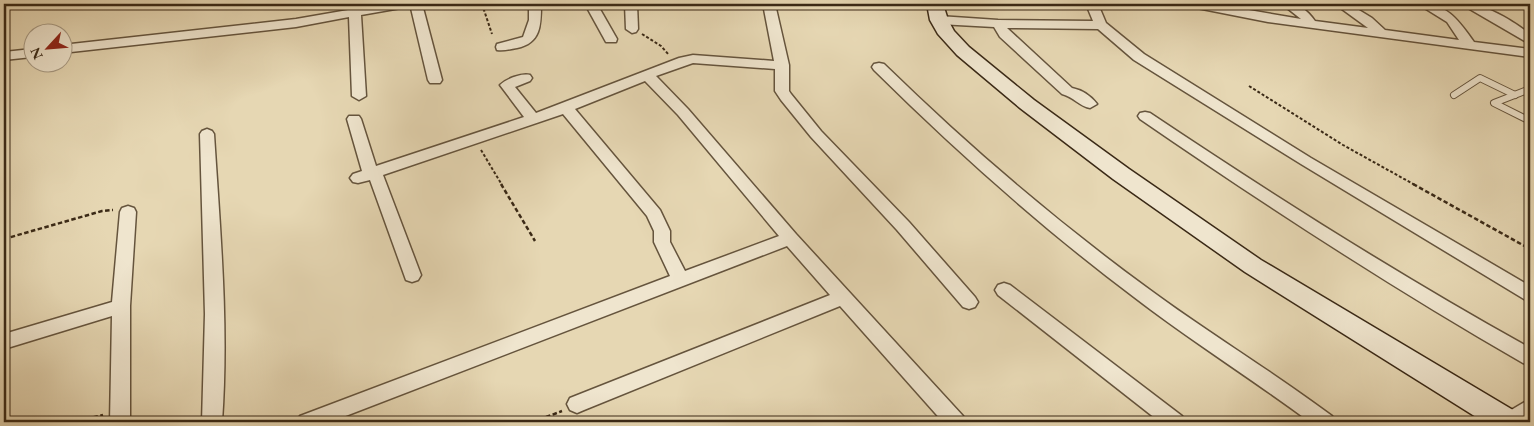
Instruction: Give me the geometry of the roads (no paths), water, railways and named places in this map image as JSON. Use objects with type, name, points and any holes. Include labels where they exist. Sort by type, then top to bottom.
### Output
[{"type":"main road","points":[[937,12],[947,34],[963,51],[1027,104],[1120,174],[1253,266],[1508,422]]},
{"type":"street","points":[[72,48],[238,30],[355,8],[401,4]]},
{"type":"street","points":[[416,4],[435,80]]},
{"type":"street","points":[[502,47],[529,39],[535,20],[535,4]]},
{"type":"street","points":[[591,4],[610,39]]},
{"type":"street","points":[[631,4],[632,29]]},
{"type":"street","points":[[769,4],[782,65],[782,91],[797,111],[969,302]]},
{"type":"street","points":[[1092,4],[1101,25],[1139,57],[1229,114],[1530,294]]},
{"type":"street","points":[[1198,4],[1268,18],[1310,22],[1530,53]]},
{"type":"street","points":[[1288,4],[1306,15],[1310,22]]},
{"type":"street","points":[[1341,4],[1368,21],[1380,32]]},
{"type":"street","points":[[1424,4],[1466,29]]},
{"type":"street","points":[[1467,4],[1514,28],[1530,40]]},
{"type":"street","points":[[355,8],[360,96]]},
{"type":"street","points":[[937,12],[998,24],[1101,25]]},
{"type":"street","points":[[1451,19],[1469,44]]},
{"type":"street","points":[[998,24],[1004,34],[1067,91],[1076,93],[1090,104]]},
{"type":"street","points":[[4,56],[22,54]]},
{"type":"street","points":[[368,175],[566,108],[680,62],[693,59],[721,59],[782,65]]},
{"type":"street","points":[[879,67],[909,98],[1008,186],[1097,259],[1179,321],[1292,396],[1325,422]]},
{"type":"street","points":[[647,75],[683,112],[790,238],[956,422]]},
{"type":"street","points":[[525,78],[507,85],[532,118]]},
{"type":"street","points":[[566,108],[654,214],[662,232],[662,242],[681,280]]},
{"type":"street","points":[[1145,116],[1316,230],[1454,315],[1530,357]]},
{"type":"street","points":[[354,119],[368,175],[412,275]]},
{"type":"street","points":[[207,134],[214,279],[212,422]]},
{"type":"street","points":[[120,418],[121,306],[128,212]]},
{"type":"street","points":[[307,422],[790,238]]},
{"type":"street","points":[[1004,290],[1175,422]]},
{"type":"street","points":[[577,404],[843,297]]},
{"type":"street","points":[[4,341],[121,306]]},
{"type":"street","points":[[1508,422],[1530,408]]},
{"type":"lane","points":[[1454,95],[1480,78],[1515,95]]},
{"type":"lane","points":[[1530,89],[1494,103],[1530,121]]}]
